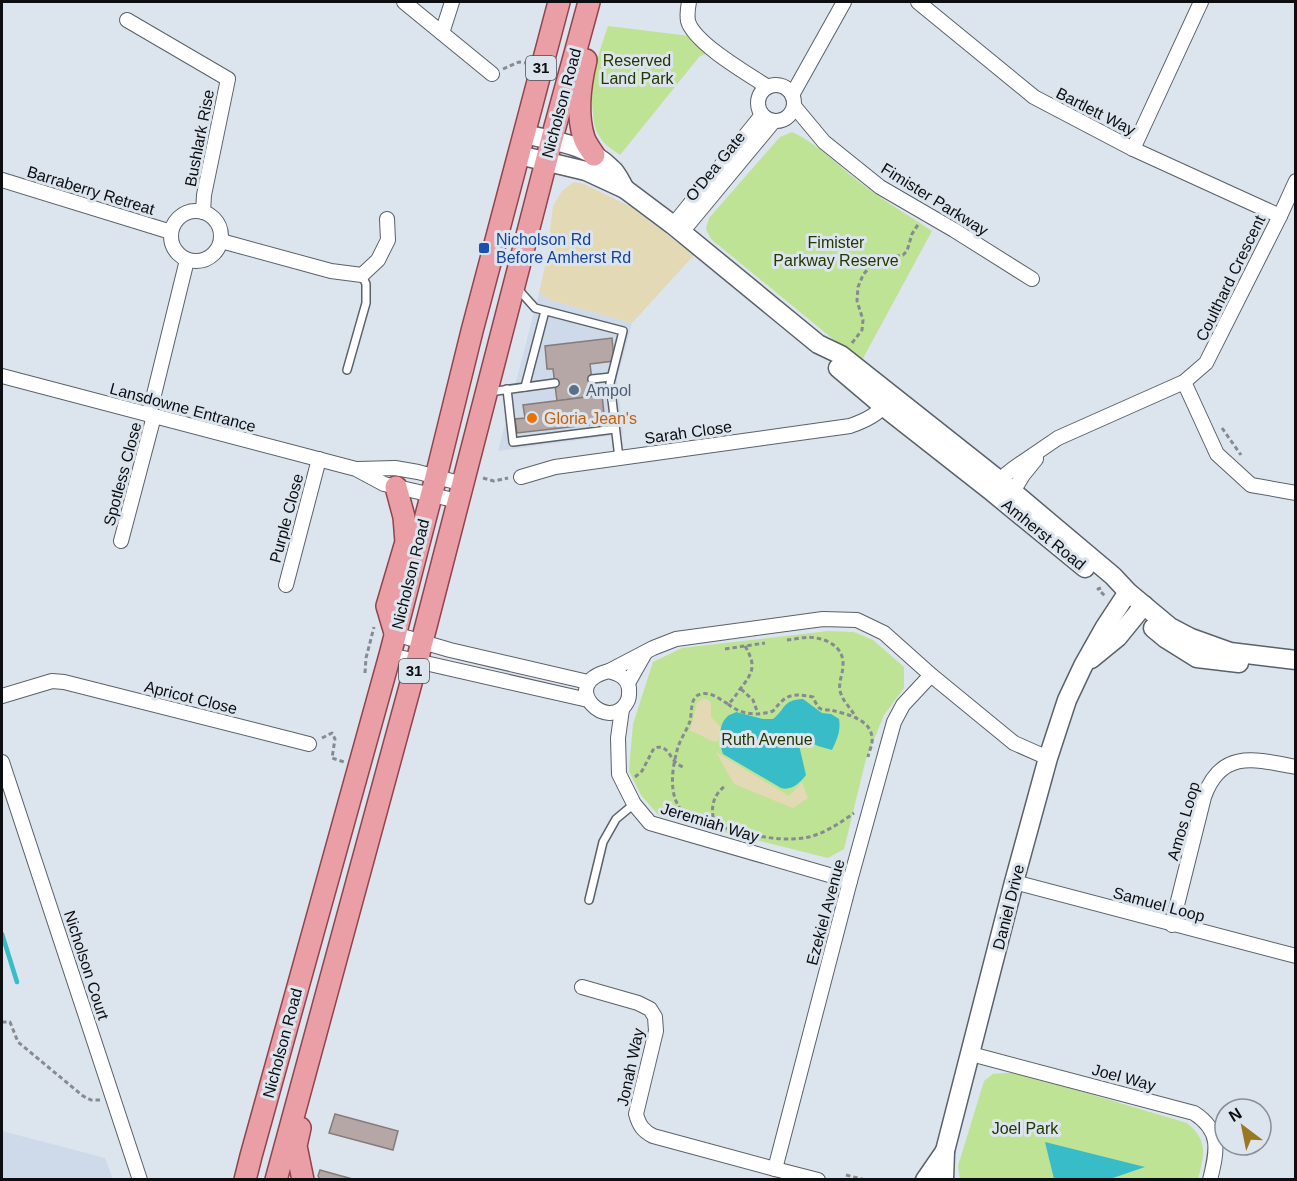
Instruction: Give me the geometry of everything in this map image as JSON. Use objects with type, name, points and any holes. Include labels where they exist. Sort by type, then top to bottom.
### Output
[{"type":"main road","name":"Nicholson Road","points":[[245,1179],[390,654],[559,2]]},
{"type":"main road","name":"Nicholson Road","points":[[276,1179],[420,651],[497,391],[515,285],[551,140],[589,2]]},
{"type":"main road","points":[[594,155],[585,139],[580,106],[581,80],[599,2]]},
{"type":"main road","name":"Amherst Road","points":[[521,144],[551,140],[581,148],[613,169],[625,189]]},
{"type":"main road","name":"Amherst Road","points":[[521,144],[546,161],[586,171],[625,189],[678,229],[818,344],[832,363],[888,402],[1002,491],[1105,584],[1125,596],[1165,638],[1197,658],[1296,670]]},
{"type":"main road","points":[[395,634],[387,606],[406,542],[404,517],[396,487]]},
{"type":"main road","name":"Daniel Drive","points":[[944,1179],[945,1151],[1048,758],[1068,700],[1083,666],[1125,596]]},
{"type":"main road","name":"Amherst Road","points":[[1140,610],[1191,638],[1230,652],[1296,660]]},
{"type":"main road","name":"Daniel Drive","points":[[1083,666],[1118,637],[1140,610]]},
{"type":"main road","points":[[303,1179],[296,1146],[353,932],[350,910]]},
{"type":"main road","name":"Daniel Drive","points":[[925,1179],[945,1151]]},
{"type":"main road","points":[[251,1156],[259,1179]]},
{"type":"street","points":[[404,2],[492,74]]},
{"type":"street","points":[[442,33],[452,2]]},
{"type":"street","name":"Fimister Parkway","points":[[689,2],[688,21],[696,35],[737,68],[779,94],[824,142],[880,187],[1032,279]]},
{"type":"street","name":"O'Dea Gate","points":[[678,229],[773,118],[790,114],[779,94],[815,51],[844,2]]},
{"type":"street","name":"Bartlett Way","points":[[918,2],[1034,97],[1133,149],[1280,216]]},
{"type":"street","points":[[1133,149],[1201,2]]},
{"type":"street","name":"Bushlark Rise","points":[[127,20],[228,79],[204,195],[203,212]]},
{"type":"street","points":[[773,118],[759,110],[758,103],[779,94]]},
{"type":"street","name":"Fimister Parkway","points":[[773,118],[824,142]]},
{"type":"street","name":"Barraberry Retreat","points":[[2,180],[171,232]]},
{"type":"street","name":"Coulthard Crescent","points":[[1002,491],[1014,468],[1058,438],[1184,382],[1206,363],[1296,181]]},
{"type":"street","name":"Barraberry Retreat","points":[[187,260],[174,249],[171,241],[174,223],[187,212],[203,212]]},
{"type":"street","points":[[152,415],[187,260],[196,262],[212,256],[221,241],[221,230],[217,222],[203,212]]},
{"type":"street","points":[[221,241],[331,271],[362,275],[378,260],[388,240],[387,219]]},
{"type":"street","name":"Lansdowne Entrance","points":[[2,376],[356,469],[384,484],[396,487],[467,487]]},
{"type":"street","points":[[1184,382],[1217,454],[1251,485],[1296,493]]},
{"type":"street","name":"Sarah Close","points":[[521,477],[555,467],[850,426],[868,420],[888,402]]},
{"type":"street","name":"Spotless Close","points":[[121,541],[152,415]]},
{"type":"street","name":"Purple Close","points":[[286,585],[319,459]]},
{"type":"street","name":"Lansdowne Entrance","points":[[356,469],[395,468],[434,486]]},
{"type":"street","points":[[588,700],[586,690],[588,682],[600,673],[609,671],[676,639],[823,619],[857,620],[884,633],[1014,743],[1048,758]]},
{"type":"street","points":[[395,634],[420,651],[588,700],[604,712],[614,713],[622,709],[630,696],[628,683],[621,675],[609,671]]},
{"type":"street","points":[[390,654],[450,650],[588,682]]},
{"type":"street","points":[[628,683],[645,653]]},
{"type":"street","name":"Ezekiel Avenue","points":[[775,1169],[894,722],[903,705],[931,675]]},
{"type":"street","name":"Apricot Close","points":[[2,696],[52,681],[64,682],[309,744]]},
{"type":"street","name":"Jeremiah Way","points":[[622,709],[618,738],[619,774],[634,804],[650,823],[850,881]]},
{"type":"street","name":"Jeremiah Way","points":[[604,712],[618,738]]},
{"type":"street","name":"Amos Loop","points":[[1172,925],[1204,797],[1215,775],[1226,766],[1246,759],[1296,767]]},
{"type":"street","name":"Nicholson Court","points":[[2,762],[140,1179]]},
{"type":"street","name":"Samuel Loop","points":[[1014,882],[1296,956]]},
{"type":"street","name":"Jonah Way","points":[[582,987],[638,1003],[650,1009],[655,1017],[656,1031],[636,1114],[638,1123],[645,1132],[818,1179]]},
{"type":"street","name":"Joel Way","points":[[971,1054],[1194,1113],[1210,1126],[1216,1141],[1217,1150],[1210,1179]]},
{"type":"lane","points":[[347,370],[366,303],[366,284],[362,275]]},
{"type":"lane","points":[[515,285],[535,308],[623,331],[610,383],[619,458]]},
{"type":"lane","points":[[525,387],[545,311]]},
{"type":"lane","points":[[592,379],[611,377]]},
{"type":"lane","points":[[555,384],[497,391],[513,442],[615,429]]},
{"type":"lane","points":[[589,900],[603,842],[616,819],[634,804]]},
{"type":"path","points":[[492,74],[519,62],[530,63]]},
{"type":"path","points":[[851,344],[862,330],[863,320],[857,301],[858,287],[863,275],[872,264],[884,258],[903,255],[925,213]]},
{"type":"path","points":[[1217,421],[1244,458]]},
{"type":"path","points":[[467,487],[503,478],[521,477]]},
{"type":"path","points":[[785,640],[814,637],[837,647],[843,658],[841,693],[856,718]]},
{"type":"path","points":[[725,648],[765,643]]},
{"type":"path","points":[[728,705],[747,681],[752,667],[752,658],[745,646]]},
{"type":"path","points":[[741,688],[753,700],[758,714]]},
{"type":"path","points":[[854,812],[825,832],[807,838],[775,840],[686,815],[674,798],[673,781],[679,745],[690,722],[694,699],[698,695],[712,694],[738,711],[758,714],[773,711],[785,698],[802,695],[813,697],[822,709],[856,718],[869,727],[873,737],[866,766]]},
{"type":"path","points":[[309,744],[332,733],[335,739],[332,758],[346,762]]},
{"type":"path","points":[[623,782],[642,771],[654,748],[665,749],[675,763],[683,767]]},
{"type":"path","points":[[715,825],[712,812],[713,802],[726,785]]},
{"type":"path","points":[[2,1022],[10,1022],[18,1042],[83,1096],[91,1100],[113,1096]]},
{"type":"path","points":[[846,1175],[865,1179]]},
{"type":"shaded area","points":[[539,293],[550,300],[632,323],[617,379],[623,434],[498,451]]},
{"type":"shaded area","points":[[2,1131],[105,1158],[113,1179],[2,1179]]},
{"type":"green space","name":"Reserved Land Park","points":[[608,26],[698,37],[713,50],[699,57],[620,155],[600,137],[595,127],[593,113],[593,79]]},
{"type":"green space","name":"Fimister Parkway Reserve","points":[[792,132],[821,150],[874,193],[932,231],[861,362],[711,239],[706,229],[709,218],[780,137]]},
{"type":"green space","name":"Ruth Avenue","points":[[828,631],[854,632],[873,640],[904,667],[904,688],[884,715],[866,759],[844,849],[828,858],[659,816],[641,795],[629,771],[633,724],[653,662],[682,648]]},
{"type":"green space","name":"Joel Park","points":[[1019,1073],[1187,1123],[1202,1143],[1203,1156],[1198,1179],[960,1179],[958,1166],[984,1081],[993,1074]]},
{"type":"sand","points":[[574,182],[584,184],[631,207],[694,255],[632,323],[550,300],[539,293],[551,240],[553,206],[562,191]]},
{"type":"sand","points":[[708,699],[711,703],[711,717],[721,727],[718,742],[690,731],[697,703]]},
{"type":"sand","points":[[716,752],[789,796],[802,782],[808,798],[793,808],[734,784]]},
{"type":"water","points":[[803,699],[822,713],[831,714],[839,719],[839,727],[832,750],[801,741],[799,745],[806,775],[795,786],[781,788],[723,754],[720,740],[721,729],[724,720],[729,715],[736,712],[763,719],[773,719],[791,701]]},
{"type":"water","points":[[1045,1142],[1145,1167],[1110,1179],[1054,1179]]},
{"type":"building","points":[[612,338],[614,361],[590,364],[594,396],[557,401],[553,369],[547,369],[545,346]]},
{"type":"building","points":[[602,395],[605,423],[517,433],[515,419],[525,418],[523,405]]},
{"type":"building","points":[[335,1114],[398,1131],[393,1150],[329,1133]]},
{"type":"building","points":[[320,1170],[356,1180],[320,1180],[318,1176]]},
{"type":"waterway","points":[[2,934],[17,982]]},
{"type":"place","name":"Nicholson Rd Before Amherst Rd","points":[[484,248]]},
{"type":"place","name":"Ampol","points":[[574,390]]},
{"type":"place","name":"Gloria Jean's","points":[[532,418]]}]
